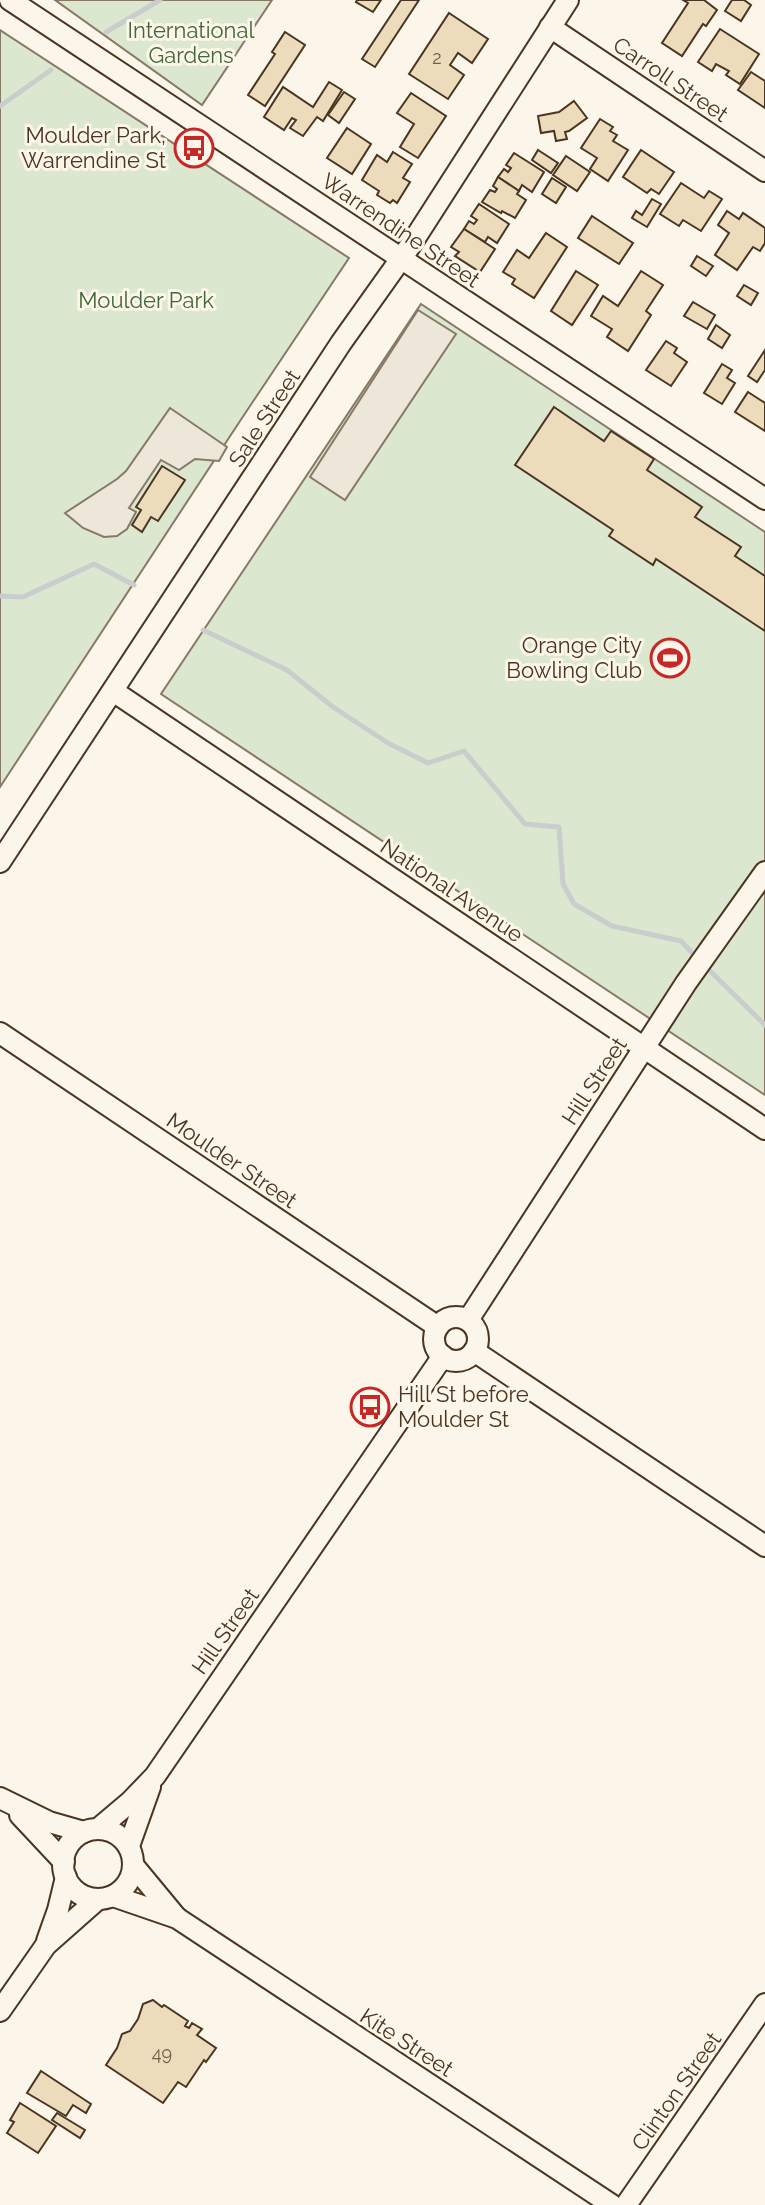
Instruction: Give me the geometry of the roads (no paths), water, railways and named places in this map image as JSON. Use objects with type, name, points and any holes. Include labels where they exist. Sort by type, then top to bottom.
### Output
[{"type":"street","name":"Warrendine Street","points":[[10,0],[765,499]]},
{"type":"street","name":"Sale Street","points":[[0,862],[341,343],[401,259],[568,0]]},
{"type":"street","name":"Carroll Street","points":[[550,27],[765,171]]},
{"type":"street","name":"National Avenue","points":[[113,691],[765,1129]]},
{"type":"street","name":"Hill Street","points":[[468,1320],[695,971],[765,872]]},
{"type":"street","name":"Moulder Street","points":[[0,1033],[438,1327]]},
{"type":"street","points":[[448,1318],[468,1320],[476,1331],[474,1351],[457,1360],[443,1356],[434,1339],[438,1327],[448,1318]]},
{"type":"street","points":[[474,1351],[765,1546]]},
{"type":"street","name":"Hill Street","points":[[91,1831],[130,1802],[155,1776],[443,1356]]},
{"type":"street","name":"Hill Street","points":[[131,1856],[155,1776]]},
{"type":"street","points":[[4,1801],[49,1822],[91,1831],[110,1831],[121,1837],[131,1856],[128,1883],[46,1945]]},
{"type":"street","points":[[4,1801],[40,1835],[79,1893],[88,1898],[106,1897]]},
{"type":"street","points":[[0,2011],[46,1945],[58,1910],[70,1844],[91,1831]]},
{"type":"street","name":"Kite Street","points":[[131,1856],[177,1918]]},
{"type":"street","name":"Kite Street","points":[[106,1897],[177,1918],[612,2205]]},
{"type":"street","name":"Clinton Street","points":[[626,2205],[765,2004]]},
{"type":"waterway","points":[[106,32],[160,0]]},
{"type":"waterway","points":[[0,106],[51,70]]},
{"type":"waterway","points":[[0,596],[23,597],[94,564],[134,585]]},
{"type":"waterway","points":[[203,630],[287,670],[333,707],[388,743],[428,763],[464,751],[525,824],[559,827],[563,884],[574,904],[612,926],[681,941],[696,957]]},
{"type":"waterway","points":[[706,967],[765,1025]]},
{"type":"place","name":"Moulder Park, Warrendine St","points":[[194,148]]},
{"type":"place","name":"Orange City Bowling Club","points":[[670,658]]},
{"type":"place","name":"Hill St before Moulder St","points":[[370,1407]]},
{"type":"park label","name":"International Gardens","points":[[191,42]]},
{"type":"park label","name":"Moulder Park","points":[[146,300]]}]
